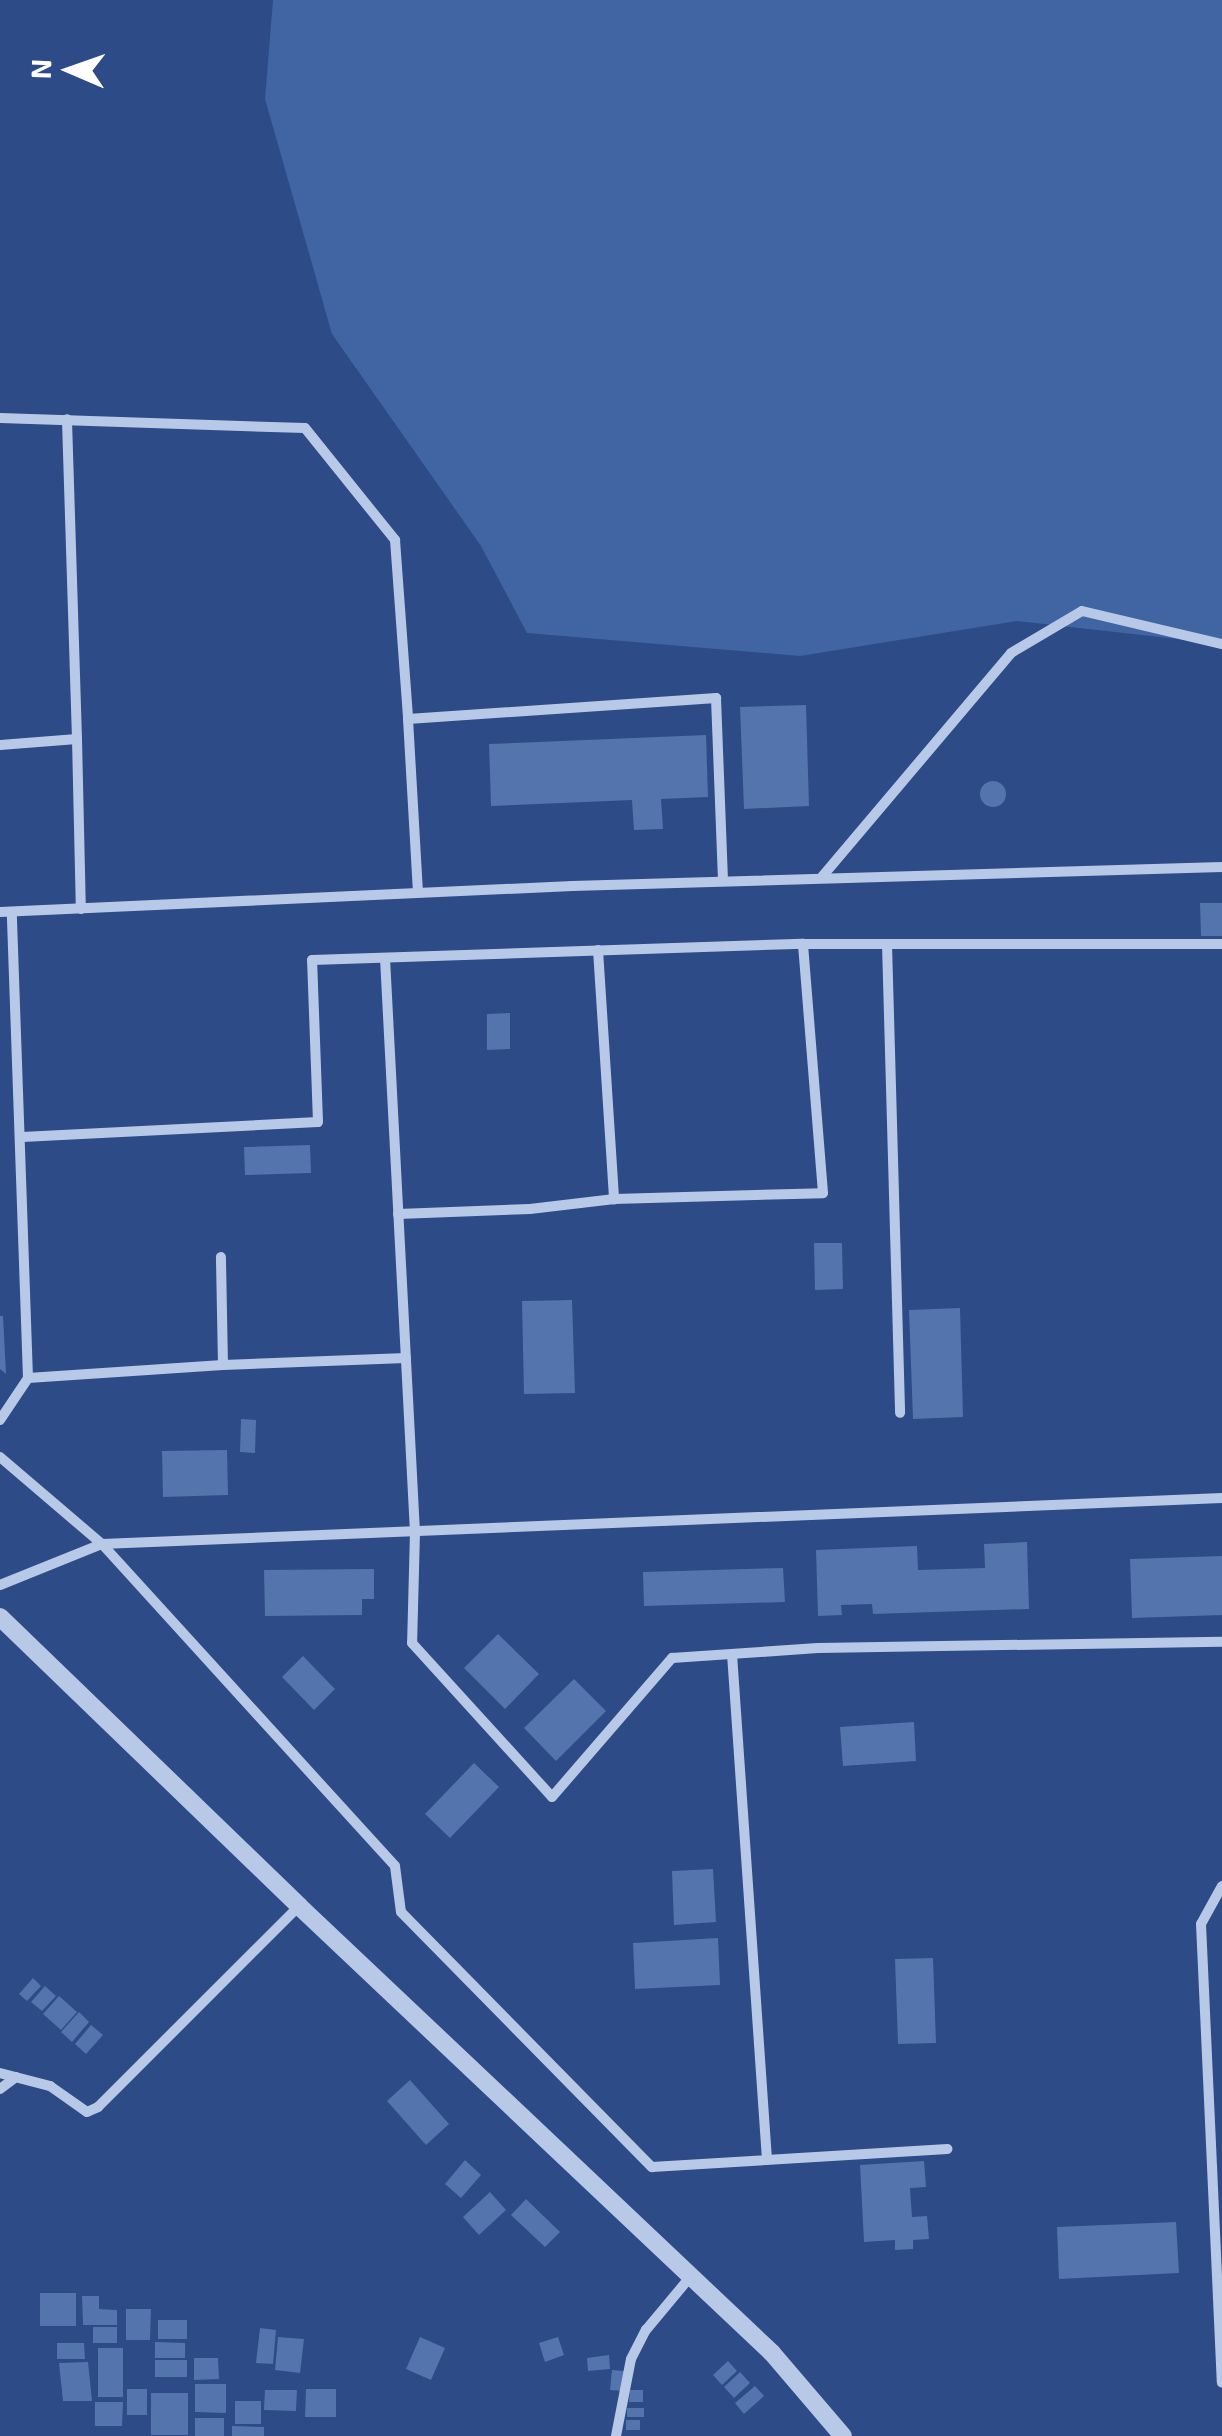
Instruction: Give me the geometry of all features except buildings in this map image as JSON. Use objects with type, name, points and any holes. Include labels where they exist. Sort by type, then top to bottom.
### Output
[{"type":"street","points":[[0,418],[305,428],[395,540],[418,892]]},
{"type":"street","points":[[67,419],[81,910]]},
{"type":"street","points":[[821,878],[1011,654],[1082,612],[1222,644]]},
{"type":"street","points":[[408,719],[716,698],[723,881]]},
{"type":"street","points":[[0,745],[77,739]]},
{"type":"street","points":[[0,1420],[28,1378],[22,1137],[6,912],[418,892],[1222,866]]},
{"type":"street","points":[[22,1137],[318,1122],[312,960],[803,944],[1222,944]]},
{"type":"street","points":[[398,1214],[530,1209],[614,1199],[823,1193],[803,944]]},
{"type":"street","points":[[887,944],[900,1413]]},
{"type":"street","points":[[598,950],[614,1199]]},
{"type":"street","points":[[385,958],[415,1532],[412,1643],[552,1796],[672,1658],[818,1648],[1222,1642]]},
{"type":"street","points":[[221,1257],[223,1365]]},
{"type":"street","points":[[28,1378],[406,1358]]},
{"type":"street","points":[[0,1456],[102,1544],[396,1866],[401,1912],[652,2167],[948,2149]]},
{"type":"street","points":[[0,1585],[102,1544],[1222,1498]]},
{"type":"street","points":[[0,1617],[772,2353],[843,2436]]},
{"type":"street","points":[[732,1654],[767,2160]]},
{"type":"street","points":[[1222,1886],[1202,1924],[1216,2130],[1222,2383]]},
{"type":"street","points":[[0,2072],[50,2086],[87,2112],[98,2108],[299,1906]]},
{"type":"street","points":[[0,2089],[16,2077]]},
{"type":"street","points":[[616,2436],[631,2359],[646,2330],[692,2276]]},
{"type":"shaded area","points":[[273,0],[1222,0],[1222,644],[1017,621],[800,656],[527,633],[481,546],[332,334],[265,99]]}]
